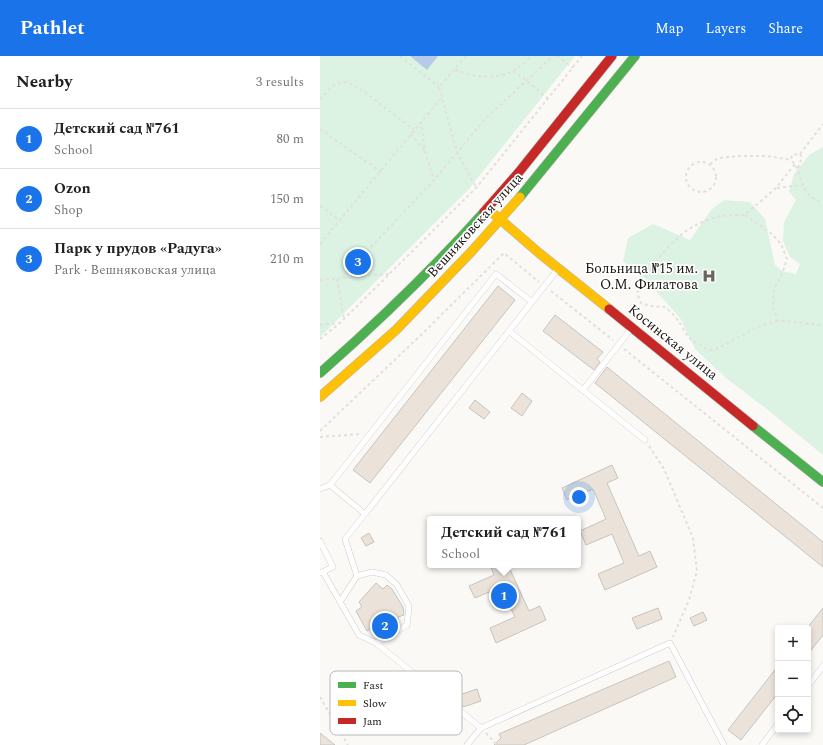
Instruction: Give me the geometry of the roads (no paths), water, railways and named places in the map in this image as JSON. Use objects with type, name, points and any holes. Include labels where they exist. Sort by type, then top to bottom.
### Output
[{"type":"main road","name":"Вешняковская улица","points":[[320,373],[392,309],[436,264],[487,208],[612,56]]},
{"type":"main road","name":"Вешняковская улица","points":[[320,397],[396,330],[501,220],[635,56]]},
{"type":"main road","name":"Косинская улица","points":[[487,208],[558,268],[823,482]]},
{"type":"lane","points":[[357,576],[344,539],[558,268]]},
{"type":"lane","points":[[320,489],[330,485],[496,274],[532,302]]},
{"type":"lane","points":[[582,390],[632,327]]},
{"type":"lane","points":[[509,331],[646,440]]},
{"type":"lane","points":[[330,485],[365,514]]},
{"type":"lane","points":[[320,540],[333,567],[322,573],[359,635],[376,643],[411,671]]},
{"type":"lane","points":[[340,602],[357,576],[372,572],[386,576],[397,585],[409,606],[407,626],[376,643]]},
{"type":"lane","points":[[468,745],[481,728],[670,643],[724,745]]},
{"type":"lane","points":[[811,682],[823,666]]},
{"type":"lane","points":[[462,713],[481,728]]},
{"type":"lane","points":[[762,745],[775,728]]},
{"type":"water","points":[[410,56],[438,56],[427,70]]},
{"type":"place","name":"Парк у прудов «Радуга»","points":[[358,262]]},
{"type":"place","name":"Больница №15 им. О.М. Филатова","points":[[709,276]]},
{"type":"place","name":"Детский сад №761","points":[[504,596]]},
{"type":"place","name":"Ozon","points":[[385,626]]}]
